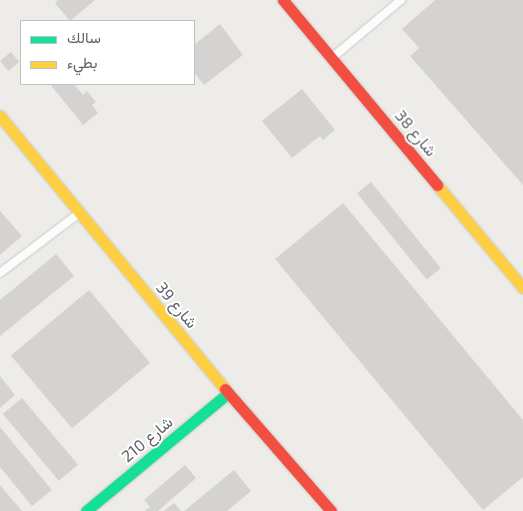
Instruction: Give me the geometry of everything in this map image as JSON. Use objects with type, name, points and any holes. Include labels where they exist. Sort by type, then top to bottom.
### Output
[{"type":"street","name":"شارع 38","points":[[283,0],[523,288]]},
{"type":"street","name":"شارع 39","points":[[0,116],[228,393],[331,511]]},
{"type":"street","name":"شارع 210","points":[[86,511],[228,393]]},
{"type":"lane","points":[[332,58],[402,0]]},
{"type":"lane","points":[[0,273],[80,213]]},
{"type":"building","points":[[58,0],[95,0],[71,20],[55,3]]},
{"type":"building","points":[[435,0],[523,0],[523,185],[410,56],[419,48],[402,29]]},
{"type":"building","points":[[220,24],[243,55],[204,85],[195,73],[195,44]]},
{"type":"building","points":[[11,52],[19,62],[8,71],[0,61]]},
{"type":"building","points":[[51,85],[75,85],[83,95],[87,91],[96,102],[92,105],[98,113],[83,125]]},
{"type":"building","points":[[302,89],[335,130],[323,140],[320,136],[292,158],[262,121]]},
{"type":"building","points":[[371,182],[441,268],[427,280],[357,193]]},
{"type":"building","points":[[343,203],[523,420],[523,477],[483,510],[275,259]]},
{"type":"building","points":[[0,211],[22,236],[0,255]]},
{"type":"building","points":[[56,254],[74,276],[0,336],[0,300]]},
{"type":"building","points":[[89,290],[150,363],[72,428],[11,356]]},
{"type":"building","points":[[0,376],[15,395],[0,408]]},
{"type":"building","points":[[22,398],[78,465],[59,481],[3,414]]},
{"type":"building","points":[[0,427],[52,490],[32,506],[0,467]]},
{"type":"building","points":[[185,465],[196,478],[158,511],[145,511],[150,507],[144,500]]},
{"type":"building","points":[[234,470],[251,491],[227,511],[184,511]]},
{"type":"building","points":[[0,485],[22,511],[0,511]]},
{"type":"building","points":[[174,503],[181,511],[164,511]]},
{"type":"traffic: fast","points":[[86,511],[228,393]]},
{"type":"traffic: slow","points":[[0,116],[225,389]]},
{"type":"traffic: slow","points":[[437,185],[523,288]]},
{"type":"traffic: jam","points":[[283,0],[437,185]]},
{"type":"traffic: jam","points":[[225,389],[331,511]]}]
